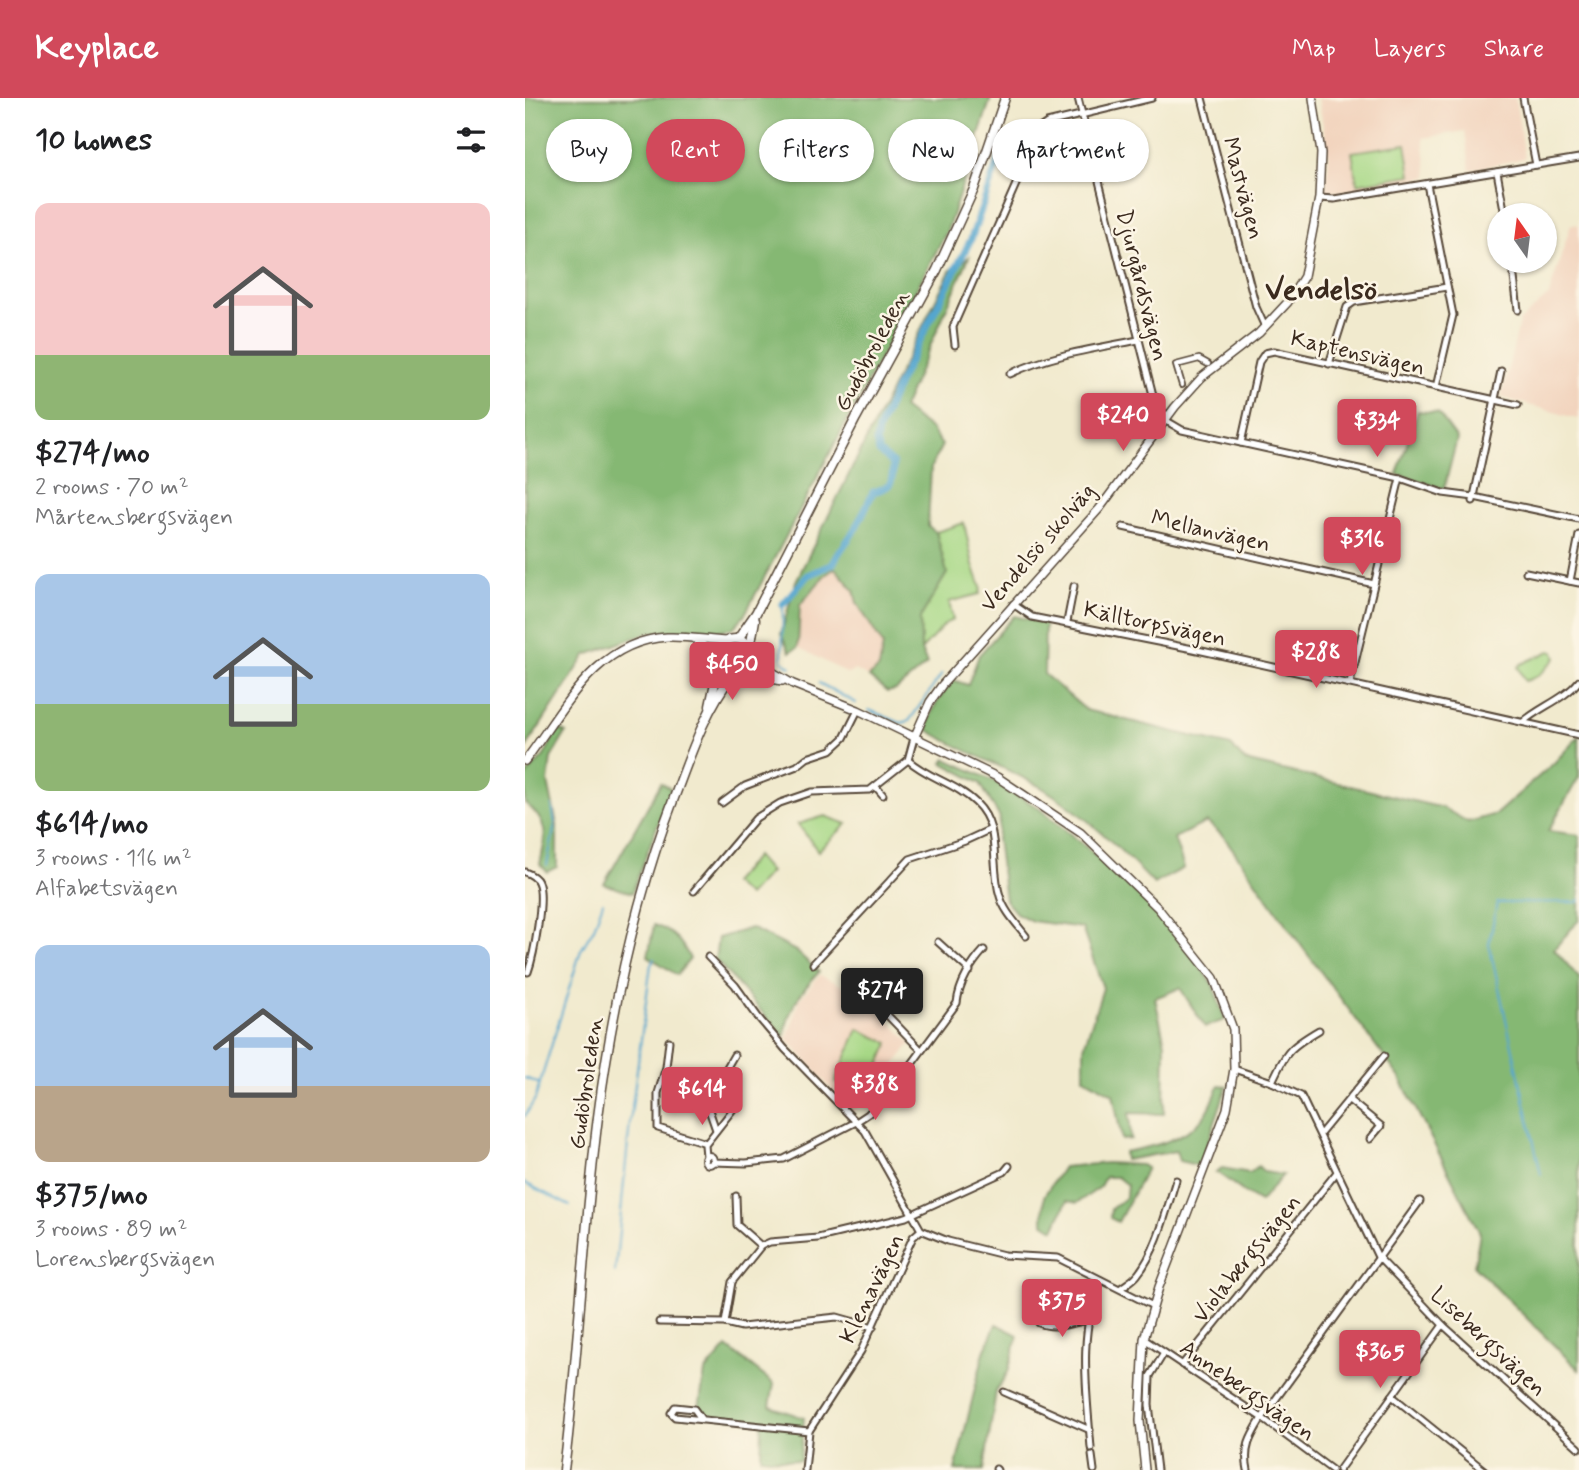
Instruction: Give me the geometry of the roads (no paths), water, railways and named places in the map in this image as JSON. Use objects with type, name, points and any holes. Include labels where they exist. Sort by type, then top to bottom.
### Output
[{"type":"main road","name":"Gudöbroleden","points":[[738,639],[756,613],[856,418],[937,270],[974,189],[1005,98]]},
{"type":"main road","name":"Gudöbroleden","points":[[750,648],[756,613]]},
{"type":"main road","points":[[738,639],[743,640],[750,648],[752,660],[747,670],[737,674],[727,673],[718,660],[722,645],[726,641],[738,639]]},
{"type":"main road","name":"Gudöbroleden","points":[[564,1470],[595,1143],[612,1024],[630,942],[652,863],[685,769],[708,714],[718,660]]},
{"type":"main road","name":"Gudöbroleden","points":[[708,714],[737,674]]},
{"type":"street","name":"Djurgårdsvägen","points":[[1078,98],[1156,407],[1166,418]]},
{"type":"street","points":[[955,345],[953,327],[1037,130],[1048,123],[1152,98]]},
{"type":"street","name":"Mastvägen","points":[[1202,98],[1256,307],[1265,327]]},
{"type":"street","name":"Vendelsö skolväg","points":[[914,738],[930,702],[942,685],[1100,508],[1166,418],[1202,377],[1265,327],[1287,302],[1304,275],[1319,198],[1321,153],[1313,98]]},
{"type":"street","points":[[1523,98],[1537,165]]},
{"type":"street","points":[[1319,198],[1334,199],[1579,158]]},
{"type":"street","points":[[1497,172],[1503,203]]},
{"type":"street","points":[[1427,184],[1453,315],[1436,387]]},
{"type":"street","points":[[1513,273],[1518,310]]},
{"type":"street","points":[[1329,364],[1347,307],[1354,302],[1447,287]]},
{"type":"street","points":[[1010,374],[1035,364],[1139,340]]},
{"type":"street","name":"Kaptensvägen","points":[[1241,443],[1259,362],[1265,353],[1274,351],[1518,405]]},
{"type":"street","points":[[1182,385],[1176,365],[1199,359],[1208,363]]},
{"type":"street","points":[[1474,499],[1501,371]]},
{"type":"street","points":[[1166,418],[1182,430],[1400,478],[1443,493],[1579,519]]},
{"type":"street","points":[[1350,683],[1400,478]]},
{"type":"street","name":"Mellanvägen","points":[[1123,527],[1374,584]]},
{"type":"street","points":[[1570,581],[1579,534]]},
{"type":"street","points":[[1526,572],[1579,583]]},
{"type":"street","name":"Källtorpsvägen","points":[[1067,622],[1074,586]]},
{"type":"street","name":"Källtorpsvägen","points":[[1013,604],[1032,617],[1067,622],[1350,683],[1579,735]]},
{"type":"street","points":[[525,761],[568,701],[595,668],[612,654],[627,646],[667,637],[726,641]]},
{"type":"street","points":[[695,640],[718,660]]},
{"type":"street","points":[[752,660],[793,684],[858,710],[996,777],[1081,833],[1158,908],[1214,978],[1233,1029],[1234,1069],[1227,1109],[1153,1306],[1144,1339],[1140,1421],[1145,1470]]},
{"type":"street","points":[[737,674],[793,684]]},
{"type":"street","points":[[1523,722],[1579,681]]},
{"type":"street","points":[[722,803],[745,786],[831,750],[844,738],[858,710]]},
{"type":"street","points":[[695,891],[756,818],[780,803],[812,792],[866,791],[876,787],[908,760],[914,738]]},
{"type":"street","points":[[908,760],[977,804],[991,829],[1001,900],[1026,936]]},
{"type":"street","points":[[797,766],[798,775]]},
{"type":"street","points":[[876,787],[883,795]]},
{"type":"street","points":[[813,964],[910,859],[965,841],[991,829]]},
{"type":"street","points":[[525,872],[538,882],[540,893],[535,952],[528,972]]},
{"type":"street","points":[[938,942],[970,971]]},
{"type":"street","points":[[705,1159],[708,1164],[784,1159],[868,1115],[897,1084],[957,1003],[972,962],[984,950]]},
{"type":"street","points":[[708,957],[736,985],[785,1049],[872,1140],[921,1230]]},
{"type":"street","points":[[855,989],[867,994],[921,1050]]},
{"type":"street","points":[[1272,1082],[1284,1056],[1292,1047],[1319,1030]]},
{"type":"street","points":[[669,1041],[666,1067],[658,1093],[658,1128],[706,1143]]},
{"type":"street","points":[[716,1130],[708,1107],[715,1088],[734,1055]]},
{"type":"street","points":[[1321,1133],[1384,1056]]},
{"type":"street","name":"Lisebergsvägen","points":[[1234,1069],[1272,1082],[1301,1096],[1378,1257],[1443,1325],[1579,1448]]},
{"type":"street","points":[[1349,1100],[1381,1126],[1370,1139]]},
{"type":"street","points":[[702,1171],[706,1143],[734,1108]]},
{"type":"street","points":[[725,1323],[731,1282],[761,1246],[770,1242],[818,1238],[911,1215],[1004,1172],[1009,1166]]},
{"type":"street","name":"Violabergsvägen","points":[[1182,1365],[1337,1172]]},
{"type":"street","points":[[1121,1289],[1138,1275],[1146,1262],[1176,1180]]},
{"type":"street","points":[[736,1196],[737,1225],[761,1246]]},
{"type":"street","points":[[1248,1470],[1247,1441],[1420,1201]]},
{"type":"street","name":"Klenavägen","points":[[805,1470],[809,1431],[861,1351],[913,1237],[921,1230],[948,1241],[1004,1255],[1058,1258],[1153,1306]]},
{"type":"street","points":[[1094,1470],[1086,1363],[1088,1320],[1101,1280]]},
{"type":"street","points":[[659,1322],[725,1323],[741,1327],[837,1317],[873,1327]]},
{"type":"street","points":[[1039,1323],[1048,1327],[1088,1320]]},
{"type":"street","points":[[1339,1470],[1443,1325]]},
{"type":"street","name":"Annebergsvägen","points":[[1144,1339],[1262,1418],[1332,1470]]},
{"type":"street","points":[[1157,1470],[1149,1405],[1150,1376],[1164,1353]]},
{"type":"street","points":[[1004,1392],[1090,1430]]},
{"type":"street","points":[[1392,1396],[1484,1470]]},
{"type":"street","points":[[702,1420],[694,1409],[674,1407],[671,1413],[675,1417],[702,1420],[809,1431]]},
{"type":"waterway","points":[[783,604],[808,575],[833,564],[855,529],[873,492],[890,484],[893,464],[879,452],[876,442],[878,430],[898,384],[971,239],[992,178]]},
{"type":"waterway","points":[[783,604],[782,660],[791,667]]},
{"type":"waterway","points":[[869,710],[901,723],[909,721],[942,674]]},
{"type":"waterway","points":[[819,683],[856,703]]},
{"type":"waterway","points":[[547,865],[555,824],[552,806]]},
{"type":"waterway","points":[[1541,1174],[1489,944],[1497,903],[1579,900]]},
{"type":"waterway","points":[[525,1116],[535,1099],[581,950],[594,928],[603,902]]},
{"type":"waterway","points":[[615,1272],[630,1122],[651,964],[654,959]]},
{"type":"waterway","points":[[525,1078],[540,1084]]},
{"type":"waterway","points":[[525,1183],[570,1206]]},
{"type":"district","name":"Vendelsö","points":[[1321,289]]}]
